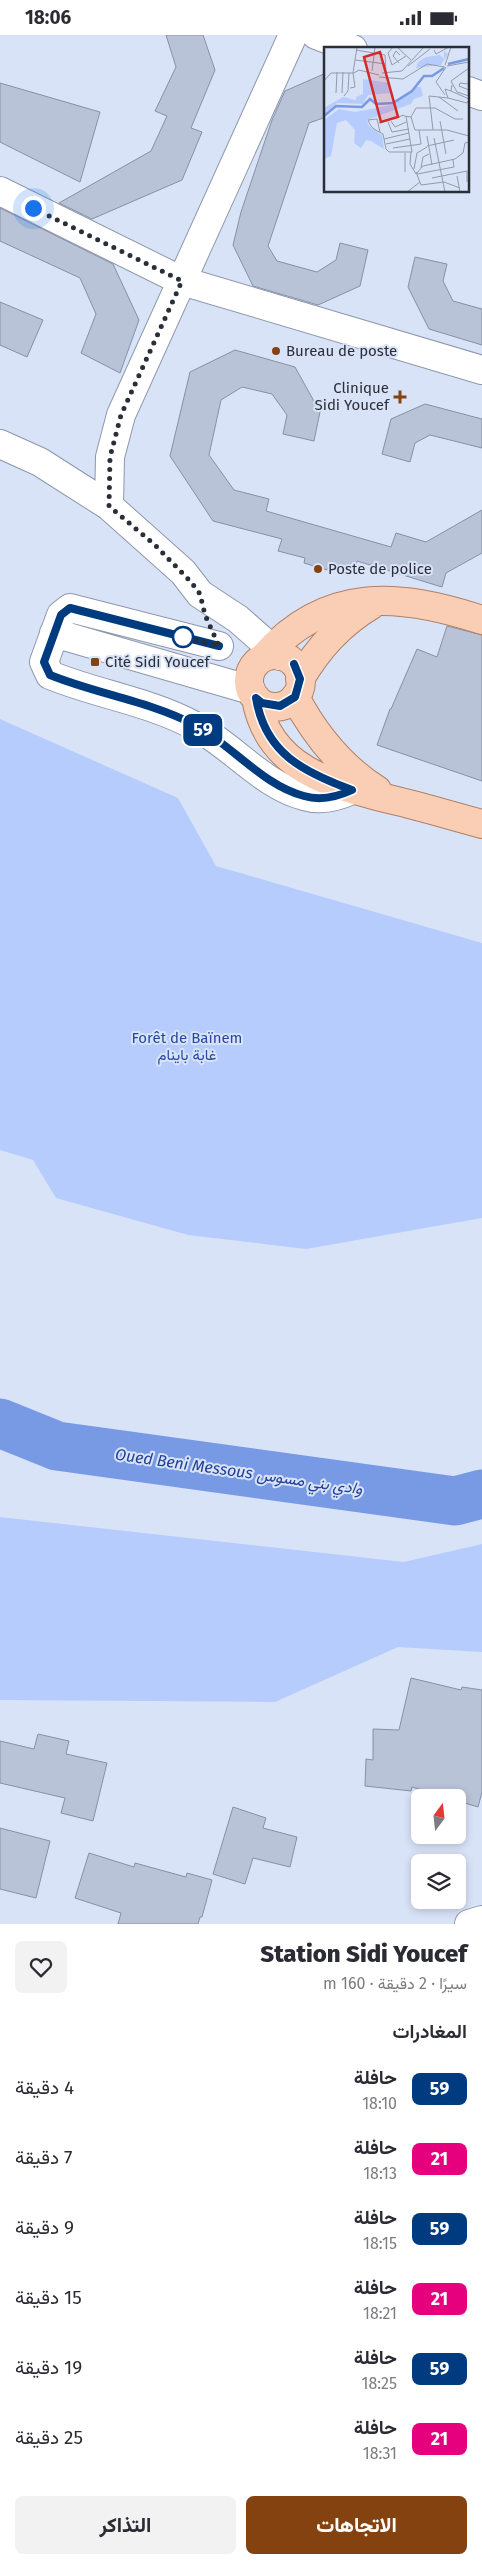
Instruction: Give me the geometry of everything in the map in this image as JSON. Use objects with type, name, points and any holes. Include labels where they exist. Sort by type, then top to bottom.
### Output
[{"type":"main road","points":[[252,691],[262,703],[280,706],[298,688],[320,648],[333,634],[347,621],[379,601]]},
{"type":"main road","points":[[482,620],[424,605],[379,601],[341,605],[298,626],[272,654],[251,671],[252,691],[264,729],[284,755],[315,775],[352,790],[482,824]]},
{"type":"main road","points":[[272,654],[294,664],[298,688],[308,722],[332,752],[367,784],[391,799]]},
{"type":"street","points":[[109,506],[110,457],[121,415],[293,35]]},
{"type":"street","points":[[316,35],[348,47]]},
{"type":"street","points":[[470,92],[482,96]]},
{"type":"street","points":[[0,191],[182,281],[482,370]]},
{"type":"street","points":[[0,444],[40,462],[109,506],[183,572],[200,594],[238,619],[272,654]]},
{"type":"street","points":[[200,594],[205,615],[219,646],[252,691]]},
{"type":"street","points":[[219,646],[76,608],[65,611],[61,615],[44,662],[50,675],[179,717],[210,734],[270,779],[303,796],[328,798],[352,790]]},
{"type":"street","points":[[54,633],[252,691]]},
{"type":"street","points":[[469,1924],[482,1920]]},
{"type":"green space","name":"Forêt de Baïnem غابة باينام","points":[[0,719],[178,798],[216,866],[482,943],[482,1218],[306,1249],[188,1235],[56,1198],[33,1160],[0,1150]]},
{"type":"green space","points":[[0,1517],[404,1562],[482,1544],[482,1652],[398,1647],[275,1702],[0,1700]]},
{"type":"building","points":[[166,35],[203,35],[215,70],[191,128],[202,132],[182,180],[92,219],[59,203],[151,151],[167,116],[155,111],[176,67]]},
{"type":"building","points":[[324,74],[324,118],[309,123],[268,246],[277,261],[317,272],[336,260],[340,243],[368,250],[360,286],[318,305],[253,286],[233,245],[241,212],[272,120],[285,91]]},
{"type":"building","points":[[0,83],[100,112],[80,182],[0,142]]},
{"type":"building","points":[[0,208],[113,264],[139,320],[120,373],[81,353],[96,314],[80,278],[0,241]]},
{"type":"building","points":[[415,257],[447,264],[443,281],[453,301],[482,309],[482,345],[429,329],[408,287]]},
{"type":"building","points":[[0,302],[43,320],[27,357],[0,345]]},
{"type":"building","points":[[235,350],[295,367],[320,412],[314,441],[283,434],[287,415],[272,394],[242,387],[221,400],[209,455],[234,490],[269,499],[266,511],[391,547],[396,533],[426,542],[482,510],[482,553],[446,573],[442,587],[357,561],[354,573],[329,565],[327,570],[304,563],[305,558],[278,551],[282,539],[213,521],[170,456],[190,372]]},
{"type":"building","points":[[425,404],[482,419],[482,448],[430,435],[415,443],[410,462],[382,454],[391,419]]},
{"type":"building","points":[[447,626],[482,635],[482,781],[377,745],[390,709],[417,649],[437,657]]},
{"type":"building","points":[[411,1678],[461,1690],[462,1687],[482,1690],[482,1792],[478,1807],[466,1803],[466,1789],[419,1789],[412,1787],[411,1791],[365,1786],[366,1759],[373,1760],[373,1729],[399,1730]]},
{"type":"building","points":[[38,1734],[69,1741],[66,1754],[107,1763],[93,1821],[61,1813],[65,1798],[0,1783],[0,1741],[34,1749]]},
{"type":"building","points":[[233,1807],[266,1818],[263,1828],[297,1837],[290,1867],[253,1858],[245,1884],[213,1874]]},
{"type":"building","points":[[0,1828],[50,1841],[36,1898],[0,1889]]},
{"type":"building","points":[[89,1853],[134,1867],[135,1863],[186,1877],[187,1873],[212,1880],[202,1917],[200,1917],[198,1924],[118,1924],[121,1913],[75,1898]]},
{"type":"waterway","name":"Oued Beni Messous وادي بني مسوس","points":[[0,1423],[57,1446],[455,1501],[482,1494]]},
{"type":"bus line","name":"59","points":[[219,646],[70,608],[61,615],[58,621],[44,662],[50,675],[163,711],[195,725],[270,779],[303,796],[316,799],[341,795],[352,790],[315,775],[284,755],[264,729],[258,714],[256,698],[262,703],[271,706],[280,706],[288,703],[295,697],[300,686],[300,679],[299,671],[294,664]]},
{"type":"place","name":"Bureau de poste","points":[[276,351]]},
{"type":"place","name":"Clinique Sidi Youcef","points":[[400,397]]},
{"type":"place","name":"Poste de police","points":[[318,569]]},
{"type":"place","name":"Cité Sidi Youcef","points":[[95,662]]},
{"type":"route","points":[[33,208],[182,281],[121,415],[110,457],[109,506],[155,545],[191,582],[200,594],[205,615],[219,646],[175,635],[183,637]]}]
